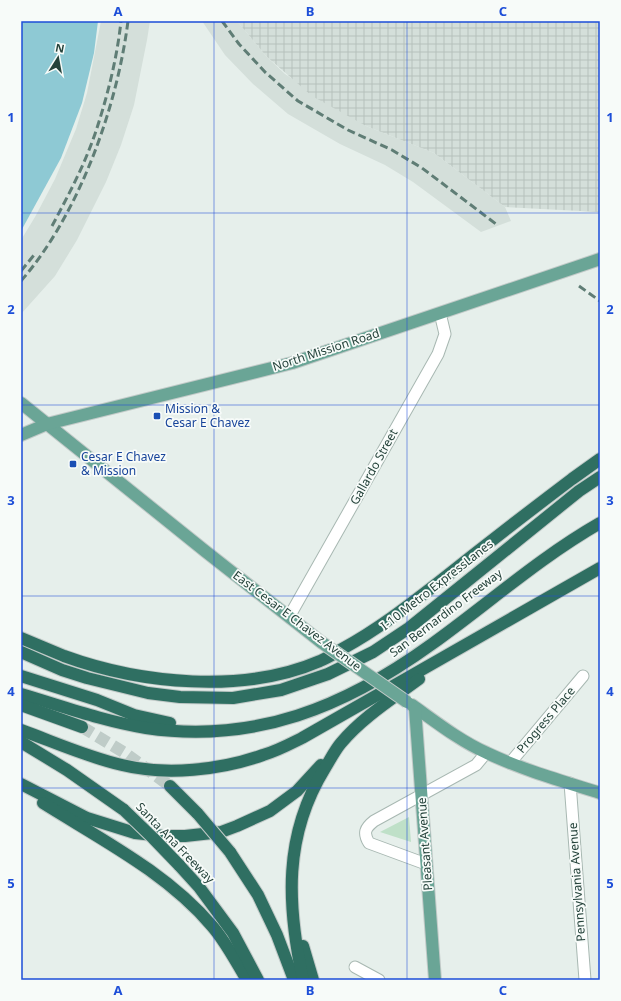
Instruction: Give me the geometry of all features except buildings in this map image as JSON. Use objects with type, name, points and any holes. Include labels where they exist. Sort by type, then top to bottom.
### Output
[{"type":"highway","name":"I-10 Metro ExpressLanes","points":[[21,638],[65,656],[94,665],[131,674],[168,679],[232,681],[291,672],[321,661],[399,613],[600,459]]},
{"type":"highway","name":"I-10 Metro ExpressLanes","points":[[21,652],[62,670],[120,687],[148,693],[180,697],[233,698],[281,690],[328,674],[373,652],[410,628],[578,491],[600,477]]},
{"type":"highway","name":"San Bernardino Freeway","points":[[21,694],[96,716],[144,728],[175,731],[221,730],[245,728],[283,720],[323,707],[378,680],[453,628],[523,574],[571,540],[600,523]]},
{"type":"highway","points":[[21,730],[86,754],[122,765],[151,770],[202,768],[231,764],[264,755],[302,738],[600,568]]},
{"type":"highway","points":[[21,784],[87,818],[135,833],[163,836],[185,836],[221,832],[270,811],[297,791],[341,743],[374,712],[472,641]]},
{"type":"highway","points":[[21,662],[62,670]]},
{"type":"highway","points":[[21,676],[97,700],[134,715],[163,722],[221,730]]},
{"type":"highway","points":[[21,704],[82,727]]},
{"type":"highway","name":"Santa Ana Freeway","points":[[21,742],[67,770],[124,810],[153,838],[199,887],[233,933],[258,980]]},
{"type":"highway","points":[[303,980],[296,947],[291,900],[292,868],[300,824],[314,786],[341,743]]},
{"type":"highway","points":[[170,786],[198,814],[230,852],[258,896],[277,935],[294,980]]},
{"type":"highway","points":[[21,790],[145,866],[180,894],[212,926],[247,980]]},
{"type":"highway","points":[[291,900],[313,980]]},
{"type":"main road","name":"North Mission Road","points":[[21,435],[47,424],[292,363],[600,259]]},
{"type":"main road","name":"East Cesar E Chavez Avenue","points":[[21,403],[321,642],[438,724],[486,753],[510,763],[600,793]]},
{"type":"main road","name":"Pleasant Avenue","points":[[411,705],[422,795],[435,980]]},
{"type":"street","name":"Gallardo Street","points":[[289,617],[438,354],[445,334],[440,313]]},
{"type":"street","name":"Progress Place","points":[[510,763],[583,676]]},
{"type":"street","points":[[426,864],[369,843],[365,836],[367,827],[374,820],[476,765],[486,753]]},
{"type":"street","name":"Pennsylvania Avenue","points":[[570,783],[584,980]]},
{"type":"street","points":[[355,968],[378,980]]},
{"type":"shaded area","points":[[101,21],[150,21],[134,105],[121,145],[106,182],[77,240],[55,276],[21,314],[21,240],[55,179],[76,129],[87,93]]},
{"type":"shaded area","points":[[202,21],[237,21],[266,56],[285,74],[366,126],[434,153],[505,207],[511,221],[481,232],[413,182],[385,165],[340,144],[288,114],[253,84],[225,55]]},
{"type":"shaded area","points":[[237,21],[600,21],[600,212],[505,207],[434,153],[366,126],[312,96],[266,56]]},
{"type":"green space","points":[[409,817],[411,842],[380,832]]},
{"type":"water","points":[[21,21],[98,21],[94,53],[82,103],[61,158],[21,231]]},
{"type":"tunnel","points":[[82,727],[125,753],[170,786]]},
{"type":"railway","points":[[52,226],[70,192],[91,146],[111,78],[121,21]]},
{"type":"railway","points":[[21,281],[42,254],[61,224],[92,158],[105,124],[115,89],[123,54],[128,21]]},
{"type":"railway","points":[[222,21],[239,44],[265,72],[298,101],[348,130],[392,150],[422,168],[496,224]]},
{"type":"railway","points":[[21,271],[34,255]]},
{"type":"railway","points":[[579,286],[600,301]]},
{"type":"place","name":"Mission & Cesar E Chavez","points":[[157,416]]},
{"type":"place","name":"Cesar E Chavez & Mission","points":[[73,464]]}]
